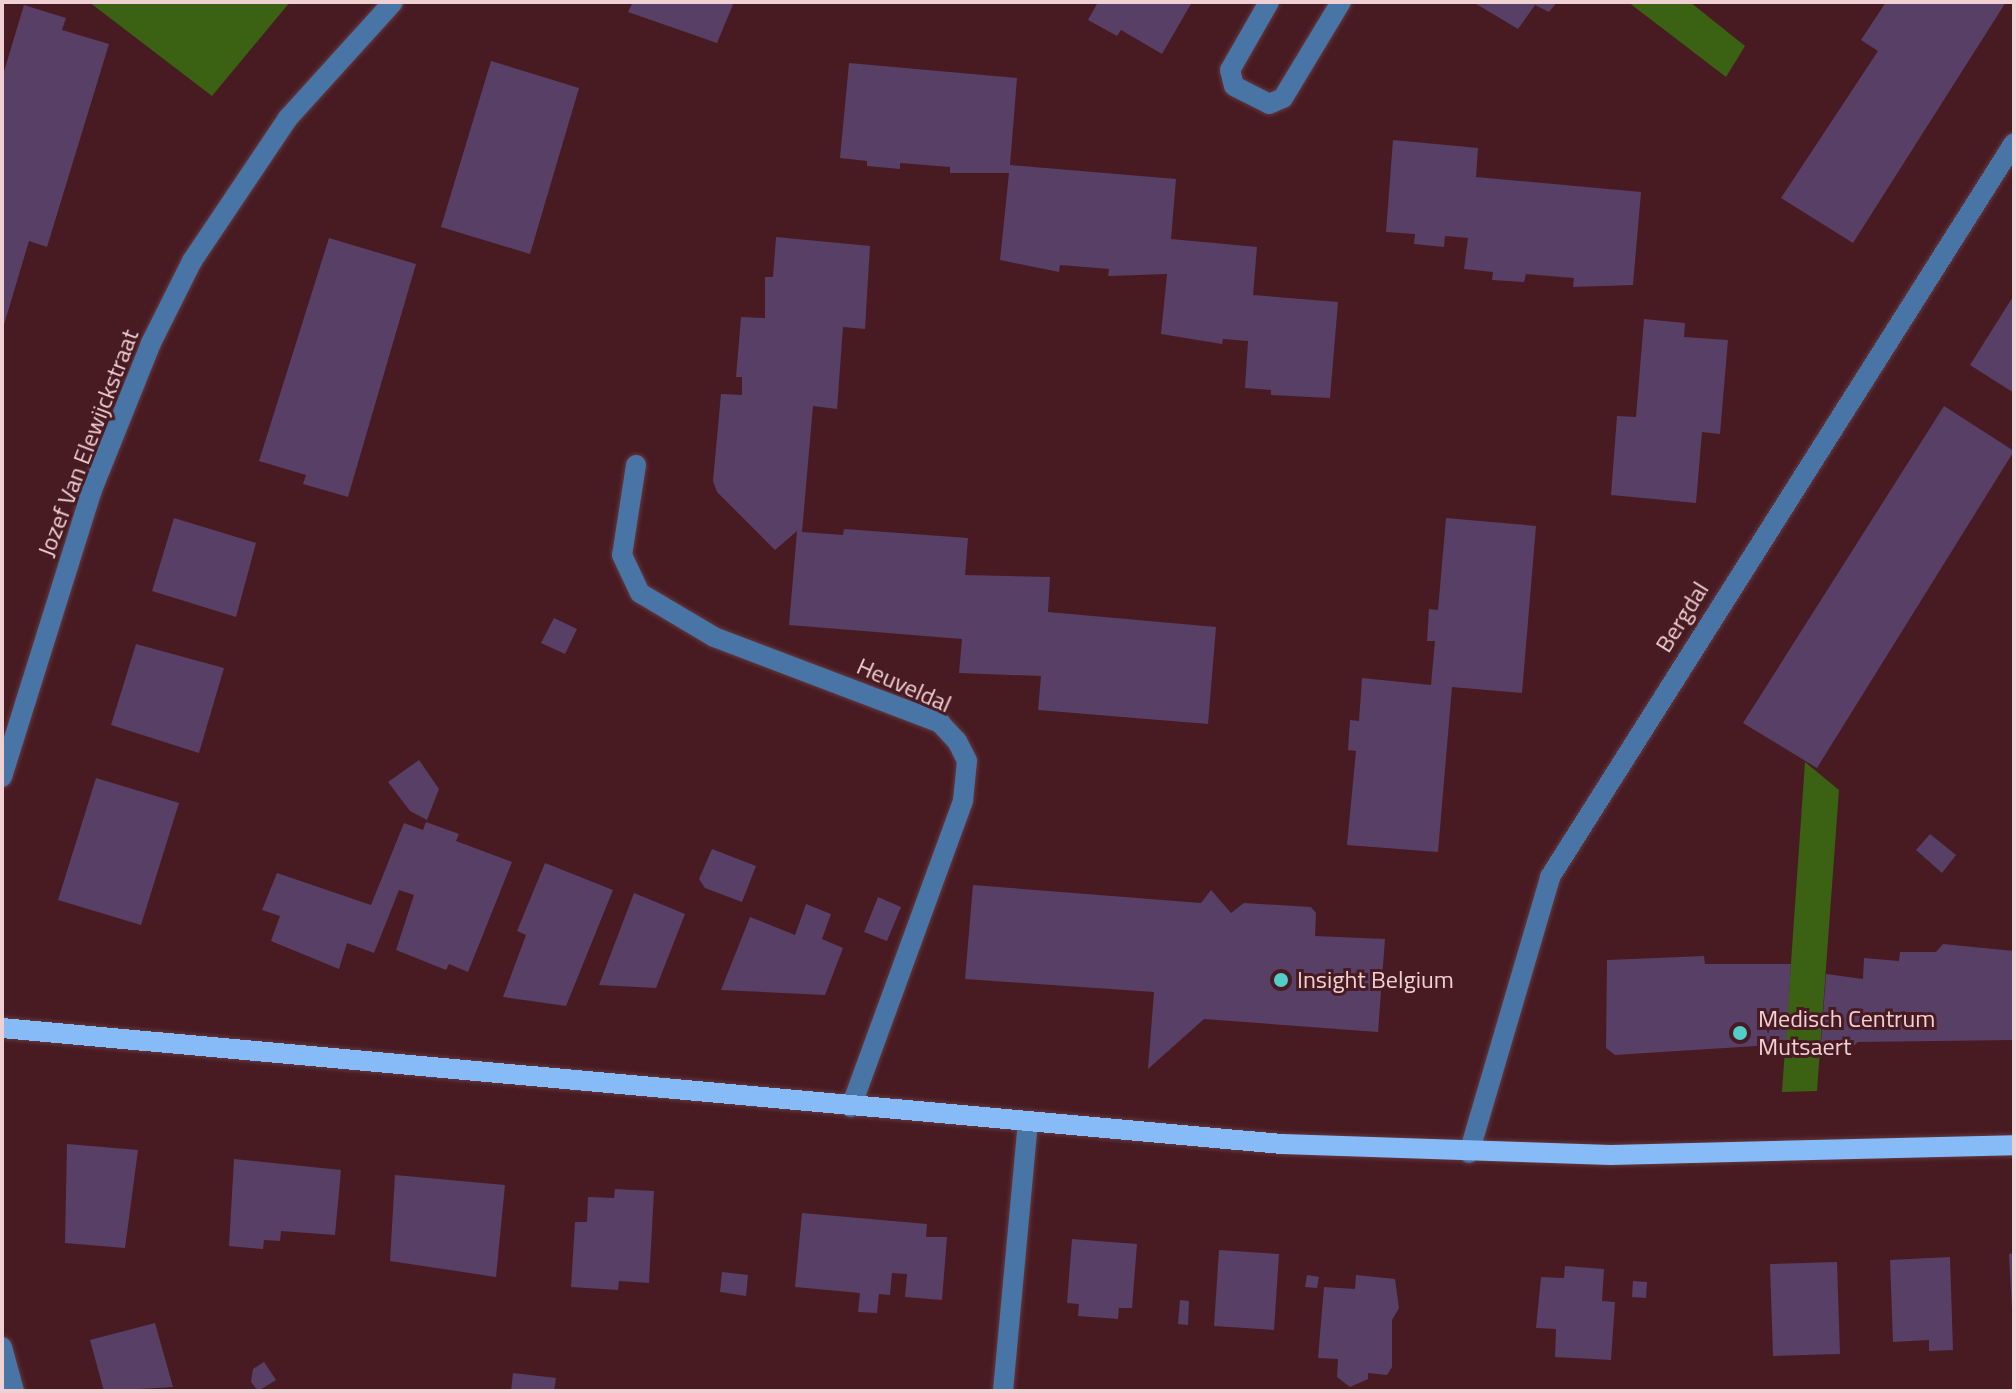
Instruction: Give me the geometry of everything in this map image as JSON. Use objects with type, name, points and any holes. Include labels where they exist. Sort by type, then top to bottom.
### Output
[{"type":"main road","points":[[2,1028],[1028,1124],[1469,1153],[1758,1155],[2014,1145]]},
{"type":"street","name":"Jozef Van Elewijckstraat","points":[[2,777],[92,490],[151,343],[185,275],[288,118],[393,2]]},
{"type":"street","points":[[1269,2],[1230,70],[1234,86],[1269,104],[1283,98],[1341,2]]},
{"type":"street","name":"Bergdal","points":[[1469,1153],[1550,877],[2014,143]]},
{"type":"street","name":"Heuveldal","points":[[636,465],[622,555],[640,593],[714,637],[940,723],[957,741],[967,761],[963,801],[851,1107]]},
{"type":"street","points":[[1003,1391],[1028,1124]]},
{"type":"street","points":[[2,1347],[14,1391]]},
{"type":"green space","points":[[89,2],[290,2],[212,96]]},
{"type":"green space","points":[[1628,2],[1690,2],[1745,46],[1726,77]]},
{"type":"green space","points":[[1805,762],[1839,790],[1817,1091],[1782,1092]]},
{"type":"building","points":[[633,2],[734,2],[717,43],[628,12]]},
{"type":"building","points":[[1098,2],[1192,2],[1162,54],[1121,30],[1117,36],[1088,20]]},
{"type":"building","points":[[1473,2],[1557,2],[1549,12],[1535,5],[1518,29]]},
{"type":"building","points":[[1886,2],[2006,2],[1853,243],[1781,198],[1878,51],[1861,40]]},
{"type":"building","points":[[24,5],[66,18],[62,30],[109,44],[47,247],[29,241],[3,328],[2,78]]},
{"type":"building","points":[[491,61],[579,88],[530,254],[441,227]]},
{"type":"building","points":[[849,63],[1017,78],[1010,165],[1176,179],[1171,239],[1257,247],[1253,295],[1338,302],[1330,398],[1271,395],[1271,390],[1245,388],[1248,341],[1223,339],[1222,344],[1161,334],[1167,274],[1108,276],[1109,269],[1060,265],[1059,272],[1000,260],[1009,173],[950,173],[950,167],[900,163],[900,169],[867,166],[867,161],[840,158]]},
{"type":"building","points":[[1393,140],[1478,148],[1476,177],[1641,192],[1633,285],[1573,287],[1574,278],[1526,274],[1524,282],[1492,280],[1493,272],[1464,269],[1468,238],[1445,236],[1444,247],[1414,244],[1415,234],[1386,232]]},
{"type":"building","points":[[776,237],[870,246],[865,329],[843,327],[837,409],[813,406],[802,532],[843,535],[844,529],[968,538],[965,575],[1050,577],[1048,612],[1216,627],[1208,724],[1038,710],[1041,676],[959,673],[962,639],[789,625],[797,531],[775,550],[717,492],[713,481],[721,394],[742,395],[742,377],[736,377],[741,317],[765,318],[765,277],[773,277]]},
{"type":"building","points":[[329,238],[416,264],[348,497],[303,484],[306,475],[259,461]]},
{"type":"building","points":[[2014,295],[2014,393],[1970,365]]},
{"type":"building","points":[[1644,319],[1685,323],[1684,337],[1728,340],[1720,434],[1702,432],[1696,503],[1611,495],[1617,416],[1636,417]]},
{"type":"building","points":[[1944,406],[2014,451],[1817,768],[1743,723]]},
{"type":"building","points":[[174,518],[256,543],[236,617],[152,591]]},
{"type":"building","points":[[1446,518],[1536,526],[1522,693],[1452,687],[1438,852],[1347,845],[1356,751],[1348,750],[1350,720],[1359,721],[1362,678],[1431,685],[1435,641],[1427,641],[1429,609],[1438,610]]},
{"type":"building","points":[[554,618],[577,629],[565,654],[541,643]]},
{"type":"building","points":[[136,644],[224,668],[199,753],[111,725]]},
{"type":"building","points":[[419,760],[439,789],[427,820],[410,811],[388,782]]},
{"type":"building","points":[[96,778],[179,803],[141,925],[58,900]]},
{"type":"building","points":[[426,822],[459,834],[456,841],[512,862],[468,972],[449,964],[446,970],[396,950],[414,895],[399,890],[374,953],[347,943],[339,969],[271,941],[280,916],[262,910],[277,873],[371,905],[404,823],[423,830]]},
{"type":"building","points":[[1930,834],[1956,855],[1942,873],[1916,850]]},
{"type":"building","points":[[712,849],[756,866],[742,902],[705,888],[699,879]]},
{"type":"building","points":[[545,863],[613,890],[566,1006],[503,997],[526,935],[517,931]]},
{"type":"building","points":[[973,885],[1201,903],[1211,890],[1231,913],[1244,903],[1311,907],[1316,913],[1315,936],[1385,939],[1378,1032],[1204,1019],[1148,1069],[1154,992],[965,979]]},
{"type":"building","points":[[634,893],[685,914],[656,988],[599,985]]},
{"type":"building","points":[[878,897],[901,907],[887,941],[864,932]]},
{"type":"building","points":[[806,904],[831,914],[822,939],[843,948],[825,995],[721,990],[750,917],[795,935]]},
{"type":"building","points":[[1943,944],[2014,951],[2014,1040],[1858,1042],[1851,1048],[1821,1042],[1826,974],[1863,979],[1864,958],[1899,961],[1900,952],[1936,952]]},
{"type":"building","points":[[1704,956],[1705,964],[1791,964],[1786,1044],[1615,1055],[1606,1048],[1607,960]]},
{"type":"building","points":[[67,1144],[138,1150],[125,1248],[65,1243]]},
{"type":"building","points":[[234,1159],[341,1170],[335,1235],[281,1231],[280,1241],[264,1240],[263,1249],[229,1246]]},
{"type":"building","points":[[395,1175],[505,1185],[496,1277],[390,1261]]},
{"type":"building","points":[[615,1189],[654,1191],[649,1283],[619,1281],[618,1290],[571,1287],[575,1222],[587,1222],[588,1197],[614,1198]]},
{"type":"building","points":[[802,1213],[927,1224],[926,1237],[947,1237],[942,1300],[905,1297],[907,1274],[892,1273],[890,1295],[879,1294],[877,1313],[858,1312],[860,1293],[795,1287]]},
{"type":"building","points":[[1072,1239],[1137,1244],[1132,1308],[1119,1308],[1118,1319],[1078,1316],[1079,1304],[1067,1303]]},
{"type":"building","points":[[1219,1250],[1279,1254],[1274,1330],[1214,1326]]},
{"type":"building","points":[[2014,1253],[2014,1309],[2012,1309],[2009,1254]]},
{"type":"building","points":[[1950,1257],[1953,1350],[1929,1351],[1929,1340],[1893,1342],[1890,1260]]},
{"type":"building","points":[[1837,1262],[1840,1354],[1773,1356],[1770,1264]]},
{"type":"building","points":[[1565,1266],[1604,1269],[1602,1301],[1615,1302],[1611,1360],[1555,1357],[1556,1329],[1536,1328],[1541,1277],[1564,1278]]},
{"type":"building","points":[[722,1272],[748,1275],[746,1296],[720,1292]]},
{"type":"building","points":[[1307,1275],[1319,1277],[1317,1288],[1305,1287]]},
{"type":"building","points":[[1356,1275],[1395,1279],[1399,1308],[1392,1320],[1392,1367],[1387,1375],[1368,1373],[1368,1379],[1350,1387],[1337,1377],[1338,1359],[1318,1358],[1324,1287],[1355,1289]]},
{"type":"building","points":[[1633,1281],[1647,1282],[1646,1298],[1632,1297]]},
{"type":"building","points":[[1180,1300],[1189,1301],[1188,1325],[1178,1324]]},
{"type":"building","points":[[155,1323],[173,1387],[104,1391],[90,1340]]},
{"type":"building","points":[[264,1362],[276,1380],[258,1391],[251,1382],[253,1369]]},
{"type":"building","points":[[513,1373],[556,1378],[554,1391],[511,1391]]},
{"type":"place","name":"Insight Belgium","points":[[1281,980]]},
{"type":"place","name":"Medisch Centrum Mutsaert","points":[[1740,1033]]}]
